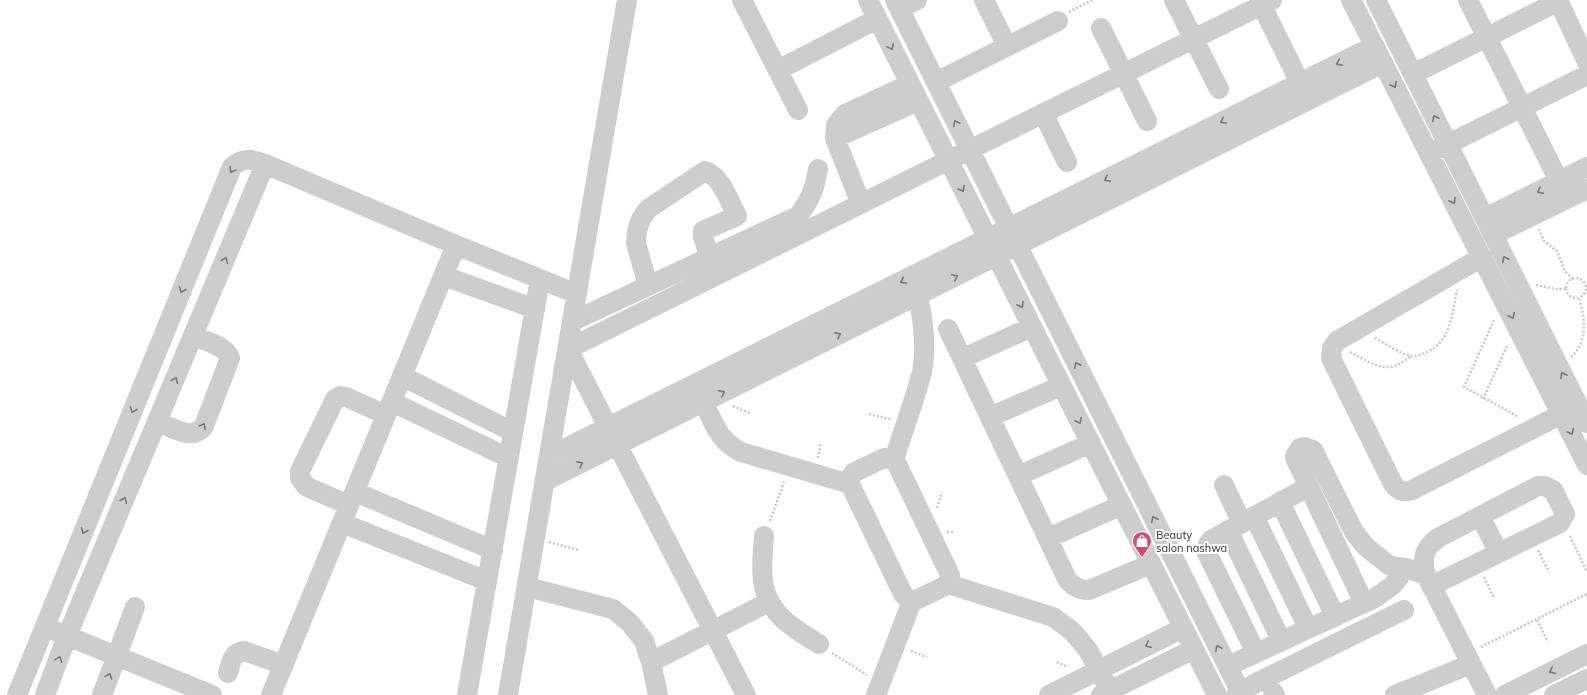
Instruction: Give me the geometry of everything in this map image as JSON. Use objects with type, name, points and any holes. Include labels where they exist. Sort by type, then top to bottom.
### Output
[{"type":"street","points":[[508,695],[627,0]]},
{"type":"street","points":[[742,0],[798,110]]},
{"type":"street","points":[[868,0],[1217,695]]},
{"type":"street","points":[[984,0],[1007,46]]},
{"type":"street","points":[[1174,0],[1219,89]]},
{"type":"street","points":[[1351,0],[1517,326],[1566,409],[1587,423]]},
{"type":"street","points":[[1376,0],[1557,363],[1566,409],[1587,465]]},
{"type":"street","points":[[1468,0],[1558,181]]},
{"type":"street","points":[[908,1],[936,82],[1228,666],[1239,694],[1254,684],[1404,610]]},
{"type":"street","points":[[1422,70],[1558,1],[1587,62]]},
{"type":"street","points":[[568,349],[1194,39],[1264,2],[1300,83]]},
{"type":"street","points":[[778,70],[877,19]]},
{"type":"street","points":[[936,82],[1058,21]]},
{"type":"street","points":[[1101,28],[1147,121]]},
{"type":"street","points":[[545,481],[618,446],[996,256],[1013,237],[1300,83],[1374,46]]},
{"type":"street","points":[[550,456],[988,239],[1013,237],[1383,63]]},
{"type":"street","points":[[1429,154],[1587,75]]},
{"type":"street","points":[[861,204],[835,138],[836,125],[845,114],[914,92]]},
{"type":"street","points":[[1043,113],[1067,162]]},
{"type":"street","points":[[17,695],[232,167],[239,161],[248,159],[265,164],[456,245],[577,294]]},
{"type":"street","points":[[45,695],[68,636],[265,164]]},
{"type":"street","points":[[1489,227],[1558,181],[1587,167]]},
{"type":"street","points":[[572,321],[798,216],[813,192],[818,169]]},
{"type":"street","points":[[648,286],[636,243],[637,231],[641,219],[648,209],[705,171],[711,173],[718,180],[737,216],[704,231],[703,237],[710,257]]},
{"type":"street","points":[[1489,227],[1533,215],[1587,189]]},
{"type":"street","points":[[271,695],[456,245]]},
{"type":"street","points":[[1482,257],[1356,329],[1334,344],[1331,358],[1392,482],[1395,487],[1403,491],[1412,490],[1537,427],[1566,409]]},
{"type":"street","points":[[444,276],[535,309]]},
{"type":"street","points":[[467,695],[540,279]]},
{"type":"street","points":[[918,295],[923,320],[924,346],[922,371],[894,460],[949,572],[950,578],[948,584]]},
{"type":"street","points":[[963,358],[1032,327]]},
{"type":"street","points":[[948,329],[1067,579],[1076,588],[1089,590],[1151,564]]},
{"type":"street","points":[[157,422],[190,434],[196,434],[204,426],[230,358],[228,352],[223,348],[193,336]]},
{"type":"street","points":[[780,342],[790,360]]},
{"type":"street","points":[[568,349],[746,695]]},
{"type":"street","points":[[402,376],[514,432]]},
{"type":"street","points":[[990,417],[1061,386]]},
{"type":"street","points":[[487,581],[349,507],[306,487],[300,478],[300,471],[335,399],[340,396],[346,396],[389,409],[451,430],[509,458]]},
{"type":"street","points":[[704,403],[722,439],[731,447],[741,452],[850,484]]},
{"type":"street","points":[[451,430],[460,405]]},
{"type":"street","points":[[1018,476],[1090,443]]},
{"type":"street","points":[[1364,603],[1295,456],[1300,448],[1304,446],[1313,450],[1354,532],[1362,542],[1390,566],[1406,568],[1428,581]]},
{"type":"street","points":[[894,460],[884,458],[854,473],[850,477],[850,484],[903,594],[912,601]]},
{"type":"street","points":[[1106,475],[1126,463]]},
{"type":"street","points":[[1224,485],[1241,523],[1281,640]]},
{"type":"street","points":[[1256,653],[1208,554],[1207,548],[1211,540],[1308,486]]},
{"type":"street","points":[[1428,581],[1478,563],[1563,521],[1565,514],[1553,490],[1544,486],[1538,486],[1480,516],[1431,543],[1423,558],[1423,567],[1428,581],[1487,695]]},
{"type":"street","points":[[1280,502],[1335,616]]},
{"type":"street","points":[[1048,538],[1122,505]]},
{"type":"street","points":[[349,507],[493,550]]},
{"type":"street","points":[[1480,516],[1499,553]]},
{"type":"street","points":[[1241,523],[1308,628]]},
{"type":"street","points":[[764,536],[763,582],[770,602],[782,619],[819,644]]},
{"type":"street","points":[[1228,666],[1281,640],[1375,598],[1393,585],[1406,568]]},
{"type":"street","points":[[912,601],[948,584],[1054,617],[1072,631],[1088,650],[1099,670],[1108,694],[1194,649]]},
{"type":"street","points":[[527,587],[612,610],[630,623],[644,641],[651,662],[658,695]]},
{"type":"street","points":[[879,689],[912,601]]},
{"type":"street","points":[[651,662],[770,602]]},
{"type":"street","points":[[102,695],[135,607]]},
{"type":"street","points":[[44,627],[212,695]]},
{"type":"street","points":[[1049,695],[1183,628]]},
{"type":"street","points":[[228,673],[234,655],[238,651],[244,651],[284,665]]},
{"type":"street","points":[[1505,695],[1587,654]]},
{"type":"street","points":[[1395,695],[1469,659]]},
{"type":"street","points":[[1554,695],[1587,679]]},
{"type":"path","points":[[1058,21],[1059,17],[1092,0]]},
{"type":"path","points":[[1533,215],[1544,242],[1557,251],[1565,271],[1573,279],[1582,280],[1587,287],[1583,296],[1579,298],[1571,297],[1566,289]]},
{"type":"path","points":[[1334,344],[1380,368],[1391,367],[1402,363],[1411,356],[1423,354],[1434,349],[1442,341],[1448,330],[1461,269]]},
{"type":"path","points":[[1566,289],[1567,285],[1573,279]]},
{"type":"path","points":[[1520,290],[1538,284],[1556,290],[1566,289]]},
{"type":"path","points":[[1557,363],[1575,354],[1585,342],[1586,330],[1579,298]]},
{"type":"path","points":[[1504,300],[1464,385],[1466,390],[1537,427]]},
{"type":"path","points":[[1483,399],[1517,326]]},
{"type":"path","points":[[1356,329],[1411,356]]},
{"type":"path","points":[[869,414],[905,423]]},
{"type":"path","points":[[764,536],[789,466]]},
{"type":"path","points":[[1563,521],[1587,572]]},
{"type":"path","points":[[535,537],[578,550]]},
{"type":"path","points":[[1532,537],[1548,572]]},
{"type":"path","points":[[1478,563],[1494,598]]},
{"type":"path","points":[[1469,659],[1537,620],[1587,594]]},
{"type":"path","points":[[1537,620],[1548,642]]},
{"type":"path","points":[[819,644],[879,689]]},
{"type":"place","name":"Beauty salon nashwa","points":[[1142,558]]}]
